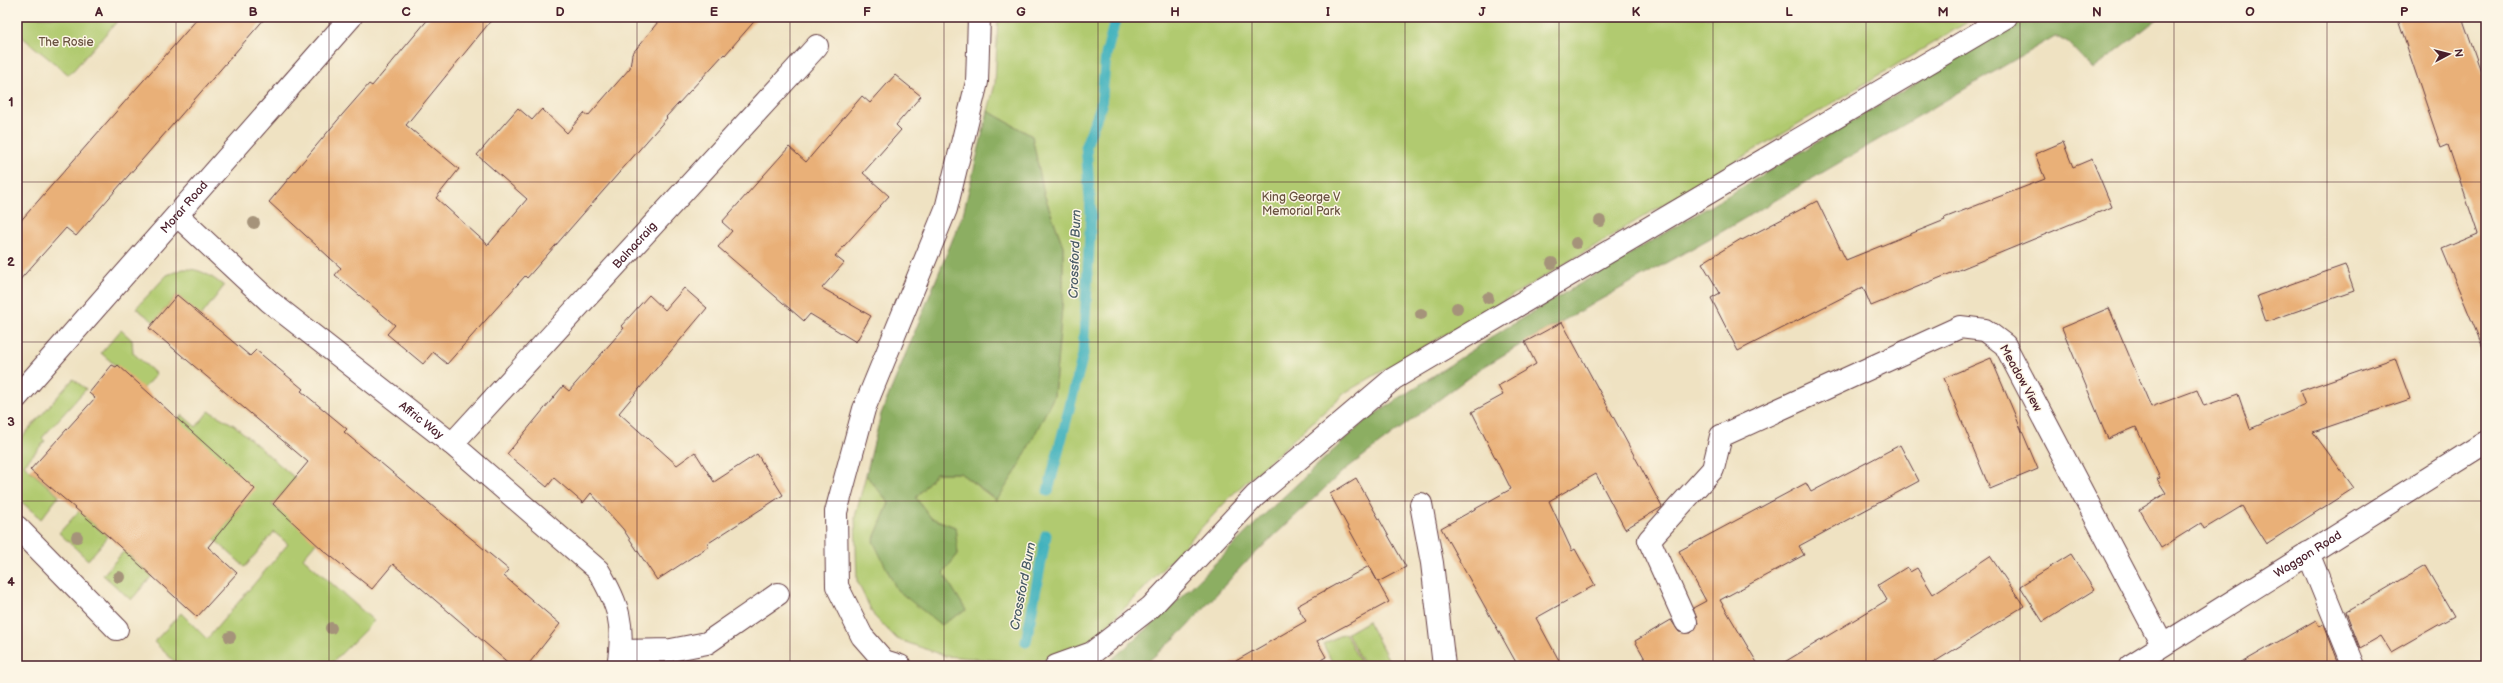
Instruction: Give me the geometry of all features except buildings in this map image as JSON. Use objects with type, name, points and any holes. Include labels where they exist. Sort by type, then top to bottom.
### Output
[{"type":"street","name":"Morar Road","points":[[17,397],[178,216],[351,17]]},
{"type":"street","points":[[900,666],[884,661],[862,636],[837,586],[836,512],[864,409],[946,209],[976,82],[979,17]]},
{"type":"street","points":[[1056,666],[1092,654],[1151,608],[1254,496],[1393,379],[2006,17]]},
{"type":"street","name":"Balnacraig","points":[[452,444],[817,46]]},
{"type":"street","name":"Affric Way","points":[[178,216],[269,301],[452,444],[598,570],[612,593],[620,616],[619,658]]},
{"type":"street","name":"Meadow View","points":[[1686,622],[1649,540],[1714,469],[1721,436],[1960,327],[1986,330],[2005,345],[2162,644]]},
{"type":"street","name":"Waggon Road","points":[[2130,666],[2162,644],[2486,442]]},
{"type":"street","points":[[1421,504],[1432,563],[1444,666]]},
{"type":"street","points":[[17,527],[117,629]]},
{"type":"street","points":[[2308,553],[2354,666]]},
{"type":"street","points":[[619,658],[672,650],[707,642],[778,594]]},
{"type":"green space","name":"The Rosie","points":[[17,17],[121,17],[69,75],[17,33]]},
{"type":"green space","name":"King George V Memorial Park","points":[[998,17],[1976,17],[1493,307],[1346,392],[1236,491],[1136,597],[1087,644],[1032,663],[945,656],[897,639],[874,616],[857,581],[855,517],[866,475],[889,503],[873,541],[966,611],[943,573],[958,554],[955,527],[931,518],[916,498],[936,473],[960,473],[996,500],[1054,396],[1063,296],[1063,246],[1044,194],[1032,136],[988,111],[995,84]]},
{"type":"green space","points":[[2027,17],[2160,17],[2093,69],[2068,43],[2055,36],[1723,231],[1525,342],[1480,369],[1342,472],[1242,566],[1184,630],[1143,666],[1104,666],[1161,617],[1265,514],[1366,420],[1506,328]]},
{"type":"green space","points":[[988,111],[1032,136],[1044,194],[1063,246],[1063,296],[1054,396],[1017,470],[997,500],[960,473],[936,473],[916,498],[931,518],[955,527],[958,554],[943,573],[966,610],[941,625],[897,590],[873,541],[889,503],[866,475],[881,414],[963,214]]},
{"type":"green space","points":[[183,269],[200,271],[224,286],[201,316],[177,295],[154,322],[136,308],[167,275]]},
{"type":"green space","points":[[121,330],[132,340],[133,353],[156,374],[143,389],[101,353]]},
{"type":"green space","points":[[73,379],[86,389],[42,438],[45,441],[24,465],[59,496],[41,519],[17,498],[17,443]]},
{"type":"green space","points":[[209,411],[234,425],[295,478],[272,505],[280,511],[335,520],[303,558],[374,621],[329,666],[179,666],[154,642],[181,613],[207,639],[288,544],[274,532],[245,567],[214,539],[243,504],[165,434],[182,415],[196,427]]},
{"type":"green space","points":[[79,511],[108,537],[88,560],[59,533]]},
{"type":"green space","points":[[124,551],[152,576],[131,600],[103,575]]},
{"type":"green space","points":[[1368,621],[1392,666],[1364,666],[1347,633]]},
{"type":"green space","points":[[1345,633],[1362,666],[1334,666],[1323,644]]},
{"type":"waterway","name":"Crossford Burn","points":[[1048,491],[1083,355],[1091,214],[1086,145],[1101,106],[1106,55],[1116,17]]},
{"type":"waterway","name":"Crossford Burn","points":[[1026,642],[1046,535]]}]
